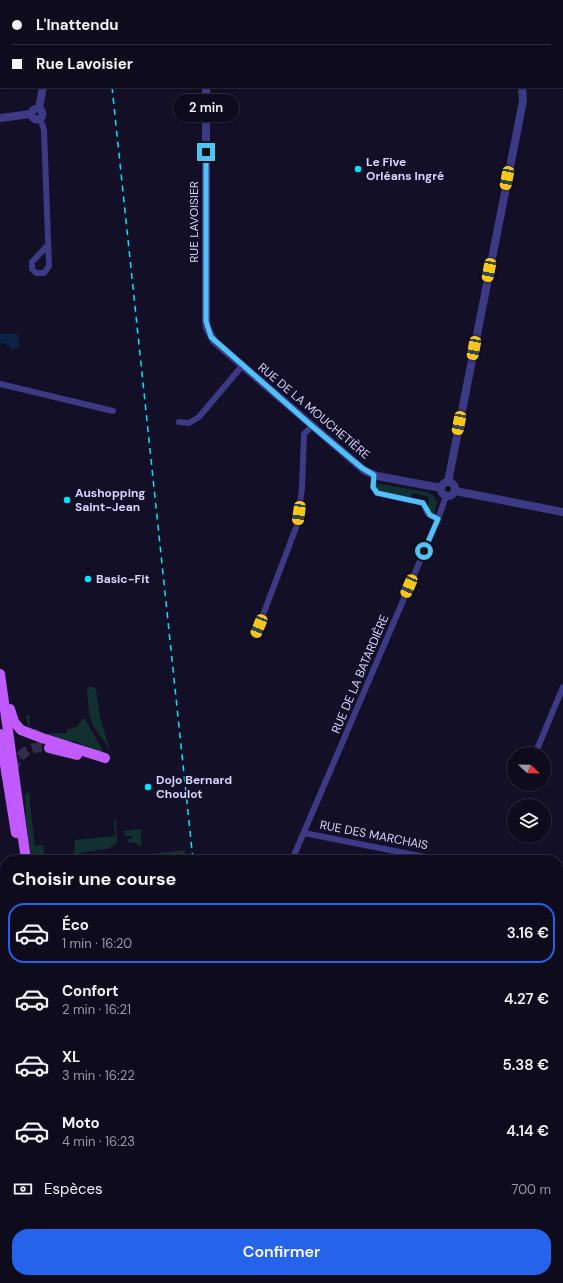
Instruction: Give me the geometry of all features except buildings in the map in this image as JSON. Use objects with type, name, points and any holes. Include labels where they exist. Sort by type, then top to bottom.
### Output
[{"type":"main road","points":[[0,674],[2,685],[2,735],[20,855]]},
{"type":"main road","points":[[2,685],[7,692],[11,716],[21,730],[102,758]]},
{"type":"main road","points":[[2,735],[102,758]]},
{"type":"main road","points":[[2,735],[25,855]]},
{"type":"main road","points":[[49,748],[98,761],[102,758]]},
{"type":"main road","points":[[12,782],[20,855]]},
{"type":"street","points":[[43,88],[39,108],[43,114],[40,118],[44,130],[48,245],[48,269],[44,273],[36,273],[31,267],[32,262],[48,245]]},
{"type":"street","name":"RUE LAVOISIER","points":[[206,88],[206,321],[209,332]]},
{"type":"street","points":[[448,482],[523,100],[522,88]]},
{"type":"street","points":[[31,114],[34,109],[39,108]]},
{"type":"street","points":[[0,118],[31,114]]},
{"type":"street","points":[[31,114],[34,118],[40,118]]},
{"type":"street","name":"RUE DE LA MOUCHETIÈRE","points":[[209,332],[214,341],[242,366],[362,468],[374,475],[441,488]]},
{"type":"street","points":[[179,422],[187,423],[195,421],[242,366]]},
{"type":"street","points":[[0,384],[113,411]]},
{"type":"street","points":[[255,636],[297,525],[302,482],[304,434],[312,426]]},
{"type":"street","points":[[374,475],[373,487],[377,493],[423,503],[430,515],[438,519]]},
{"type":"street","points":[[448,482],[443,484],[441,488],[442,493],[446,496],[450,496],[455,491]]},
{"type":"street","points":[[448,482],[454,485],[455,491]]},
{"type":"street","points":[[455,491],[563,512]]},
{"type":"street","name":"RUE DE LA BATARDIÈRE","points":[[294,855],[438,519],[446,496]]},
{"type":"street","points":[[537,747],[563,687]]},
{"type":"street","name":"RUE DES MARCHAIS","points":[[304,833],[415,855]]},
{"type":"green space","points":[[376,483],[431,494],[437,501],[434,514],[428,509],[429,497],[412,493],[410,498],[380,492],[376,486]]},
{"type":"green space","points":[[90,686],[96,689],[100,717],[110,750],[95,729],[91,720],[87,689]]},
{"type":"green space","points":[[26,715],[29,715],[30,728],[28,726]]},
{"type":"green space","points":[[82,719],[85,719],[103,751],[100,753],[74,741],[57,741],[36,735],[31,729],[38,729],[39,734],[66,733],[67,730],[78,726]]},
{"type":"green space","points":[[31,793],[29,795],[35,846],[43,845],[44,855],[30,855],[25,795]]},
{"type":"green space","points":[[114,820],[116,820],[117,843],[107,849],[83,852],[74,855],[75,840],[115,836]]},
{"type":"green space","points":[[141,829],[141,847],[134,842],[130,843],[127,839],[132,839],[132,836],[125,836],[124,831]]},
{"type":"green space","points":[[185,850],[186,855],[152,855],[150,854]]},
{"type":"water","points":[[0,334],[18,334],[19,348],[12,349],[6,344],[0,343]]},
{"type":"tunnel","points":[[13,770],[21,755],[31,749],[43,747],[49,748]]},
{"type":"railway","points":[[112,88],[192,855]]},
{"type":"place","name":"Le Five Orléans Ingré","points":[[358,169]]},
{"type":"place","name":"Aushopping Saint-Jean","points":[[67,500]]},
{"type":"place","name":"Basic-Fit","points":[[88,579]]},
{"type":"place","name":"Dojo Bernard Choulot","points":[[148,787]]},
{"type":"route","points":[[206,152],[206,321],[211,337],[312,426],[362,468],[374,475],[373,487],[377,493],[380,495],[409,499],[423,503],[428,514],[438,519],[424,551]]}]
